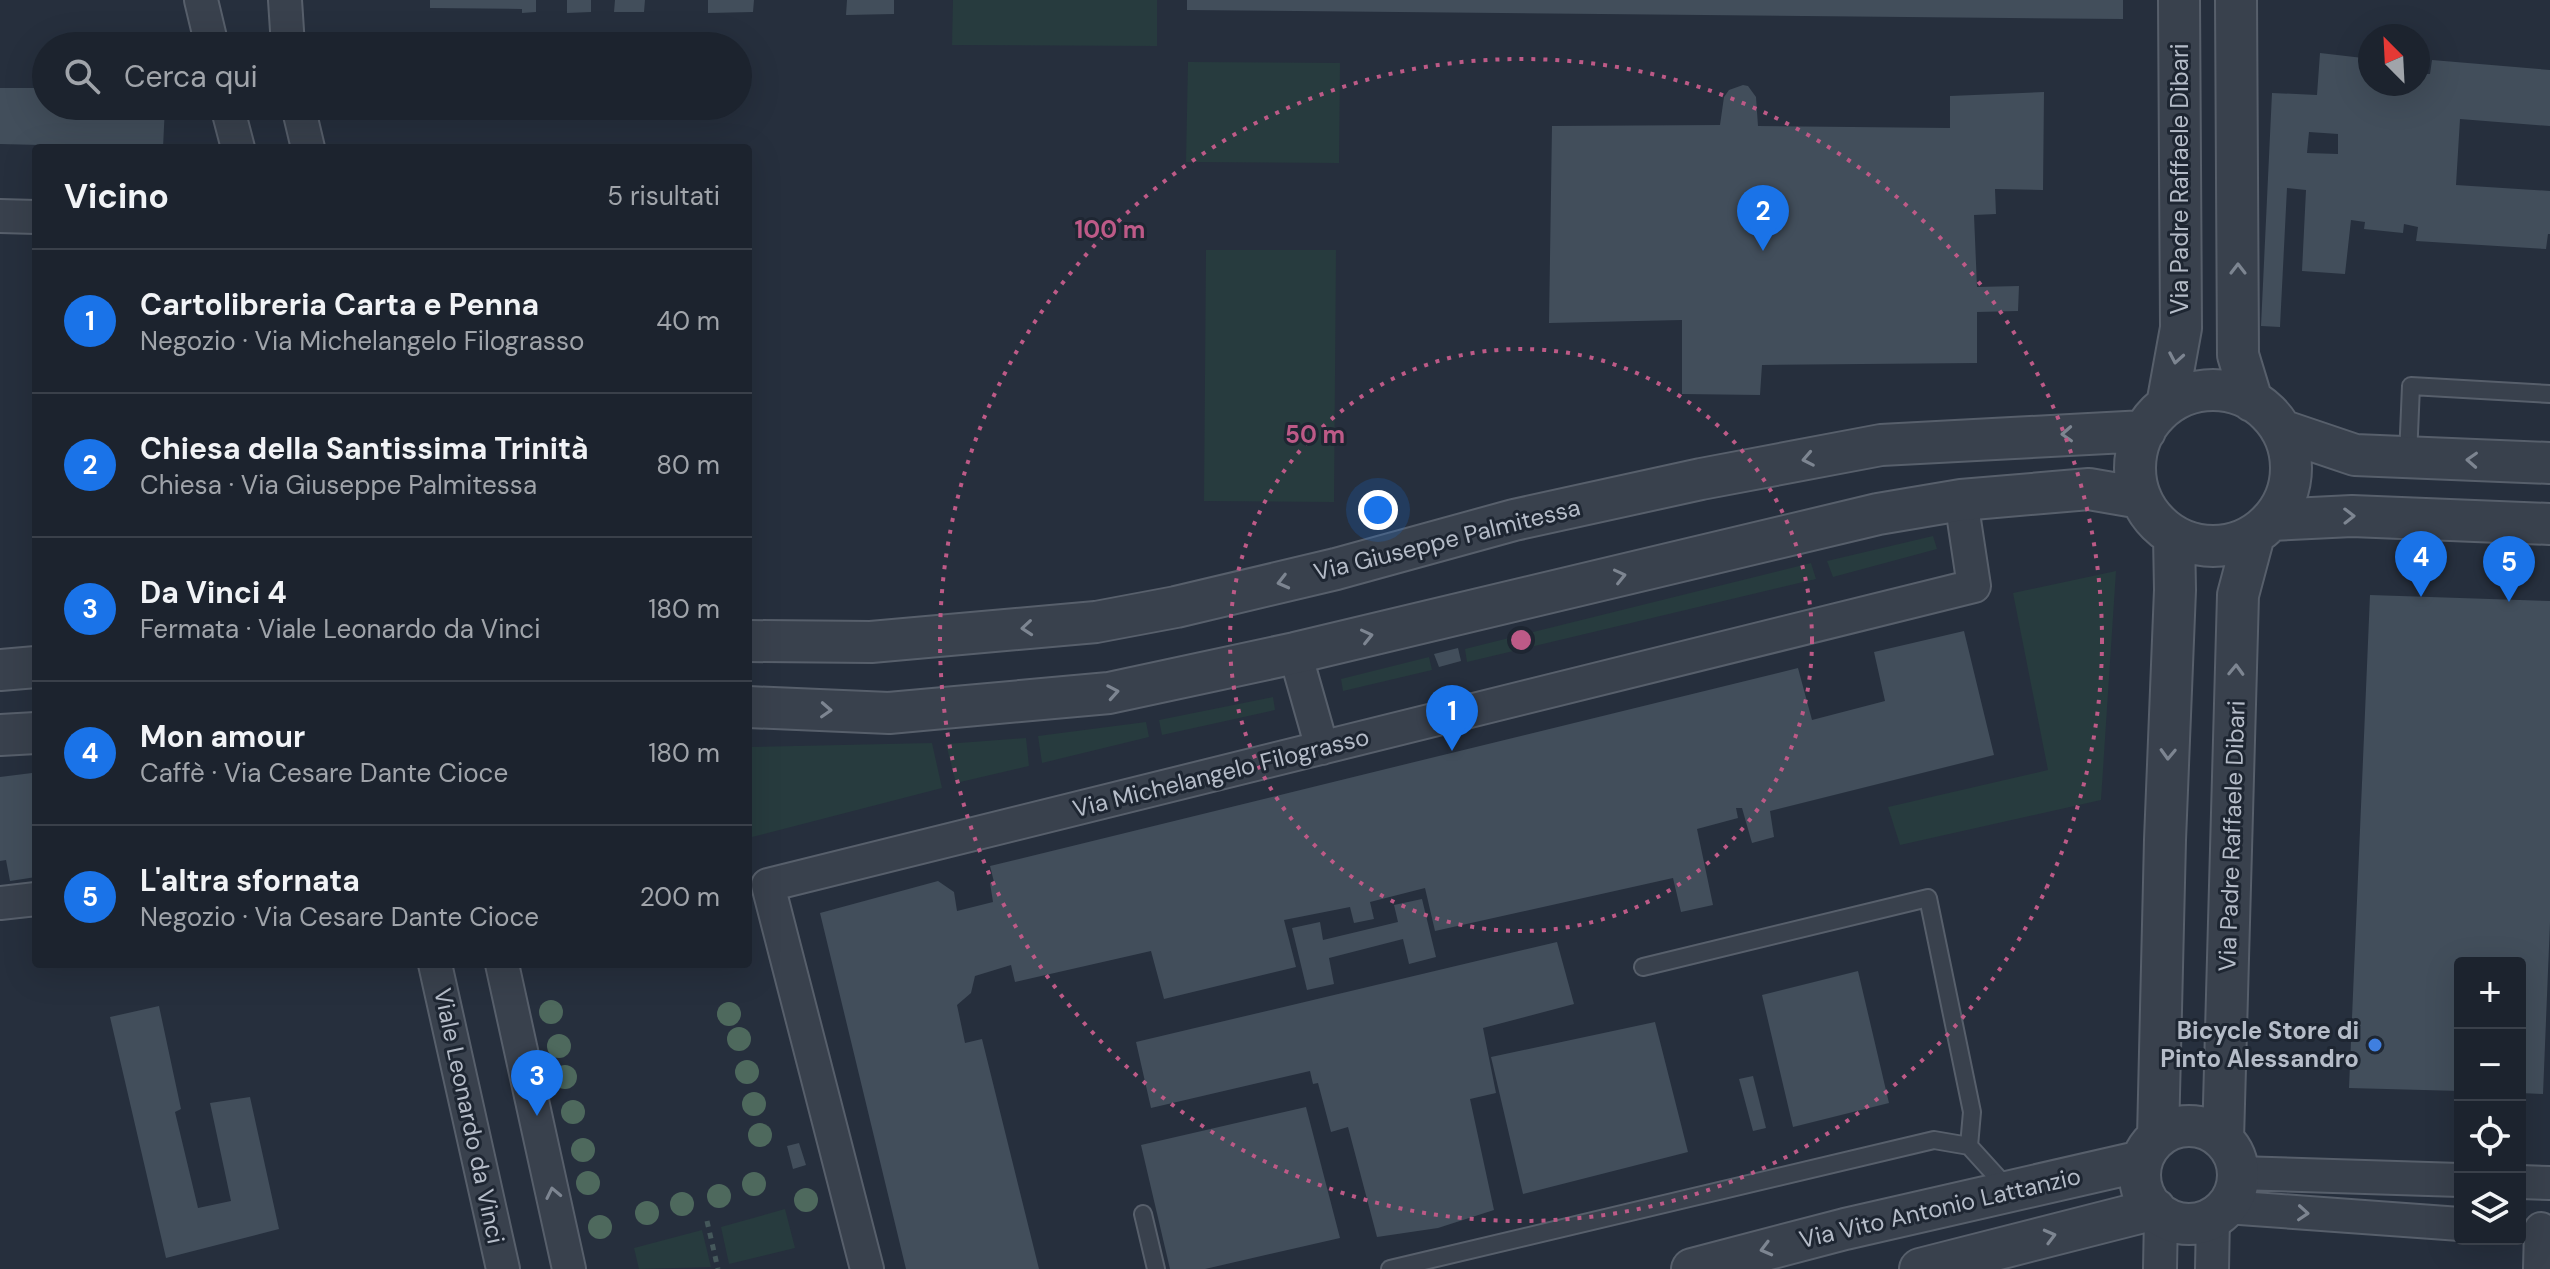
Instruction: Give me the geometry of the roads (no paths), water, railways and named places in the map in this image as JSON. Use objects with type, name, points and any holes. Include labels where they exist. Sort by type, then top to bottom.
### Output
[{"type":"street","points":[[201,0],[209,32]]},
{"type":"street","points":[[285,0],[287,32]]},
{"type":"street","name":"Via Padre Raffaele Dibari","points":[[2156,418],[2181,328],[2179,0]]},
{"type":"street","points":[[2236,0],[2238,355],[2252,401]]},
{"type":"street","points":[[231,120],[237,144]]},
{"type":"street","points":[[301,120],[307,144]]},
{"type":"street","points":[[0,216],[32,217]]},
{"type":"street","points":[[2208,391],[2231,392],[2252,401],[2269,414],[2281,430],[2290,455],[2290,481],[2283,502],[2262,527],[2229,545],[2200,545],[2174,536],[2154,520],[2141,498],[2135,476],[2136,453],[2156,418],[2186,396],[2208,391]]},
{"type":"street","name":"Via Giuseppe Palmitessa","points":[[752,641],[871,642],[1096,622],[1176,607],[1307,576],[1514,520],[1701,479],[1881,445],[2156,418]]},
{"type":"street","points":[[2281,430],[2355,455],[2550,463]]},
{"type":"street","points":[[752,707],[889,713],[1094,695],[1295,653],[1878,514],[1961,500],[2089,489],[2141,498]]},
{"type":"street","name":"Via Michelangelo Filograsso","points":[[867,1269],[768,885],[1974,586],[1961,500]]},
{"type":"street","points":[[2262,527],[2352,516],[2550,524]]},
{"type":"street","name":"Via Padre Raffaele Dibari","points":[[2212,1269],[2225,1184],[2238,595],[2262,527]]},
{"type":"street","points":[[2160,1269],[2158,1212],[2141,1187],[2150,1149],[2175,590],[2174,536]]},
{"type":"street","points":[[1295,653],[1322,748]]},
{"type":"street","points":[[0,670],[32,667]]},
{"type":"street","points":[[0,735],[32,733]]},
{"type":"street","points":[[0,903],[32,899]]},
{"type":"street","name":"Viale Leonardo da Vinci","points":[[436,968],[503,1269]]},
{"type":"street","points":[[503,968],[569,1269]]},
{"type":"street","points":[[2150,1149],[2183,1126],[2213,1132],[2225,1184]]},
{"type":"street","name":"Via Vito Antonio Lattanzio","points":[[1692,1269],[1845,1229],[2010,1191],[2150,1149]]},
{"type":"street","points":[[2158,1212],[2186,1224],[2225,1184],[2454,1180]]},
{"type":"street","points":[[2526,1182],[2550,1183]]},
{"type":"street","points":[[2225,1184],[2454,1223]]},
{"type":"street","name":"Via Vito Antonio Lattanzio","points":[[1920,1269],[1996,1260],[2158,1212]]},
{"type":"street","points":[[2537,1229],[2540,1269]]},
{"type":"lane","points":[[2408,457],[2411,386],[2550,394]]},
{"type":"lane","points":[[1643,967],[1928,898],[1972,1112],[1969,1146]]},
{"type":"lane","points":[[1390,1269],[1934,1140],[1969,1146],[2010,1191]]},
{"type":"lane","points":[[1143,1214],[1156,1269]]},
{"type":"place","name":"Chiesa della Santissima Trinità","points":[[1763,251]]},
{"type":"place","name":"Mon amour","points":[[2421,597]]},
{"type":"place","name":"L'altra sfornata","points":[[2509,602]]},
{"type":"place","name":"Cartolibreria Carta e Penna","points":[[1452,751]]},
{"type":"place","name":"Bicycle Store di Pinto Alessandro","points":[[2375,1045]]},
{"type":"place","name":"Da Vinci 4","points":[[537,1116]]}]
